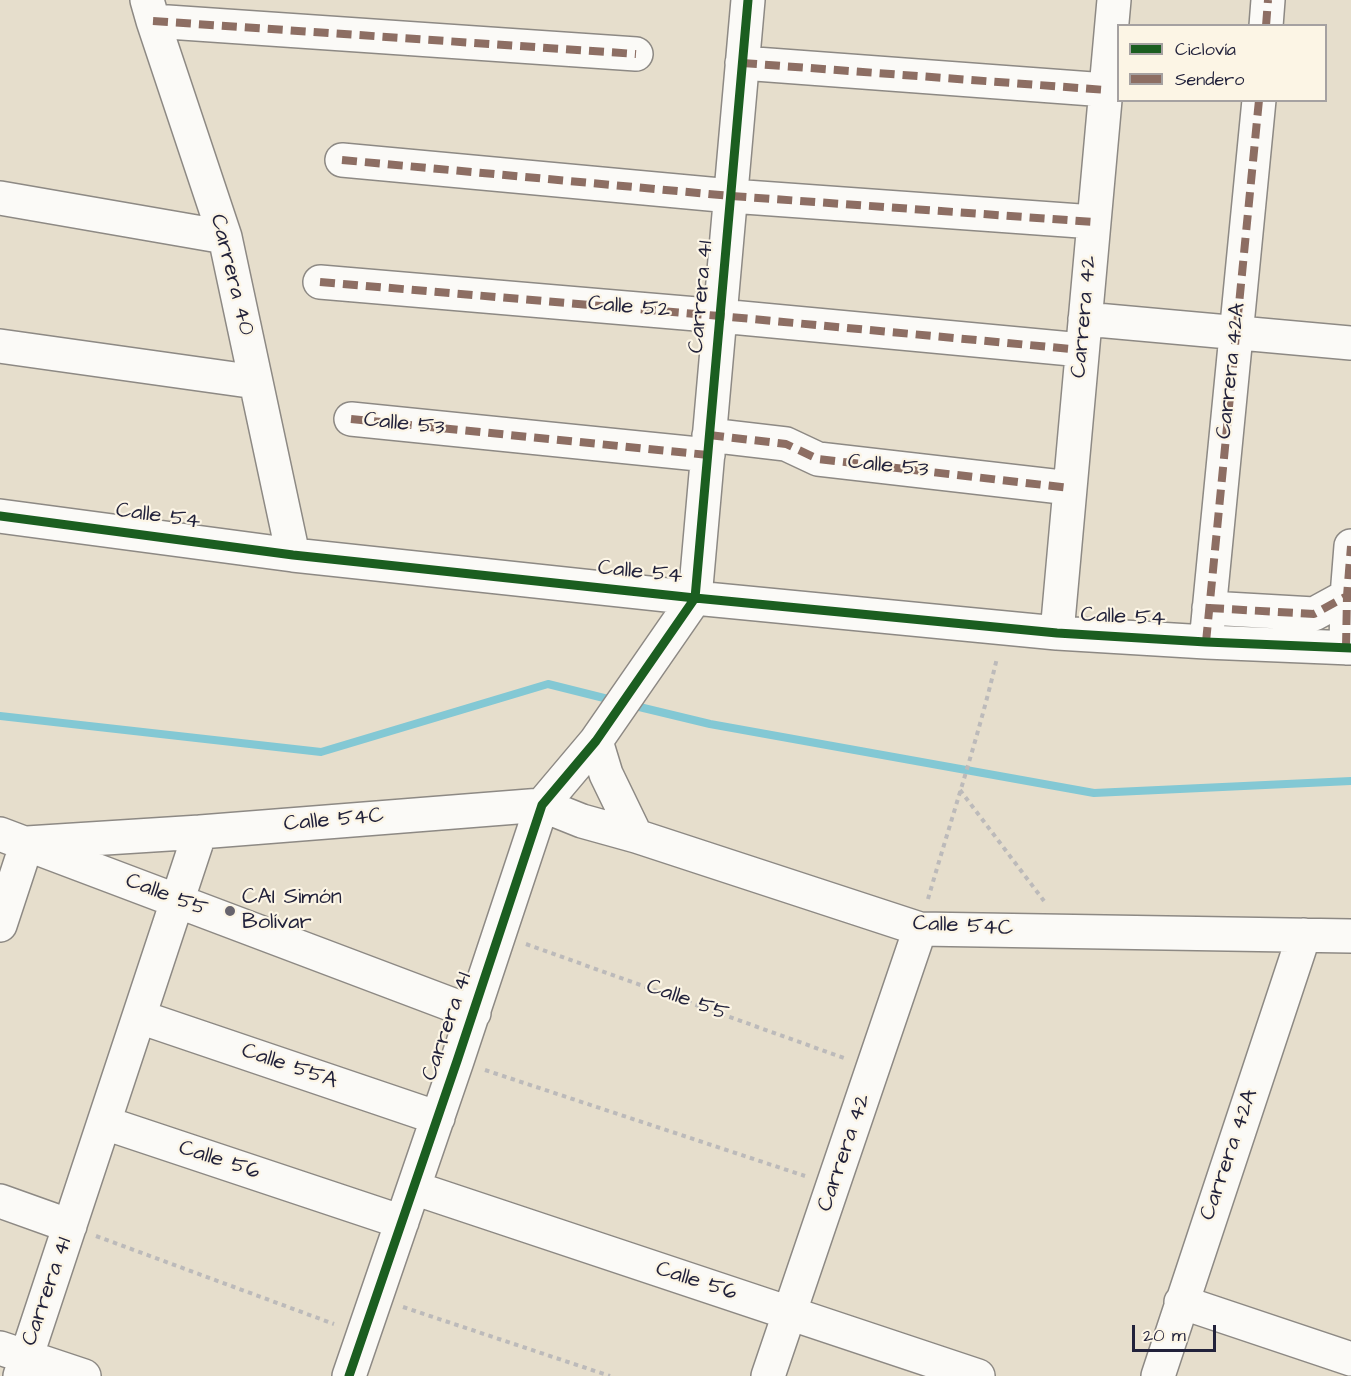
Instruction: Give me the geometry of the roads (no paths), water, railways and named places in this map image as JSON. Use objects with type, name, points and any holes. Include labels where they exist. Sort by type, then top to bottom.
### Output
[{"type":"street","name":"Carrera 41","points":[[350,1376],[458,1061],[542,805],[596,741],[695,598],[748,0]]},
{"type":"street","name":"Carrera 42","points":[[1057,633],[1114,0]]},
{"type":"street","points":[[1266,24],[1268,0]]},
{"type":"street","points":[[150,10],[636,54]]},
{"type":"street","name":"Carrera 40","points":[[150,10],[225,237],[293,555]]},
{"type":"street","points":[[742,63],[1106,90]]},
{"type":"street","name":"Carrera 42A","points":[[1206,642],[1258,102]]},
{"type":"street","points":[[342,160],[731,196],[1094,222]]},
{"type":"street","points":[[0,198],[225,237]]},
{"type":"street","name":"Calle 52","points":[[320,282],[720,315],[1084,334]]},
{"type":"street","points":[[1084,334],[1236,332],[1351,343]]},
{"type":"street","points":[[0,346],[256,382]]},
{"type":"street","name":"Calle 53","points":[[351,419],[709,445],[786,444],[818,459],[1070,488]]},
{"type":"street","name":"Calle 54","points":[[0,516],[293,555],[695,598],[1057,633],[1348,648]]},
{"type":"street","points":[[1348,648],[1351,546]]},
{"type":"street","points":[[1209,608],[1314,614],[1349,596]]},
{"type":"street","points":[[596,741],[606,774],[636,836]]},
{"type":"street","name":"Calle 54C","points":[[14,838],[200,832],[542,805],[582,821],[636,836],[920,929],[1351,936]]},
{"type":"street","name":"Carrera 41","points":[[15,1360],[70,1226],[200,832]]},
{"type":"street","points":[[0,925],[14,838]]},
{"type":"street","name":"Calle 55","points":[[14,838],[474,1012]]},
{"type":"street","name":"Carrera 42","points":[[768,1376],[920,929]]},
{"type":"street","name":"Carrera 42A","points":[[1158,1376],[1304,935]]},
{"type":"street","name":"Calle 55A","points":[[140,1017],[438,1118]]},
{"type":"street","name":"Calle 56","points":[[105,1123],[402,1222]]},
{"type":"street","name":"Calle 56","points":[[414,1188],[978,1376]]},
{"type":"street","points":[[0,1201],[70,1226]]},
{"type":"street","points":[[1181,1302],[1351,1359]]},
{"type":"street","points":[[15,1360],[84,1376]]},
{"type":"waterway","points":[[0,716],[321,752],[548,684],[616,701]]},
{"type":"waterway","points":[[631,705],[710,724],[1094,793],[1351,781]]},
{"type":"place","name":"CAI Simón Bolívar","points":[[230,911]]}]
